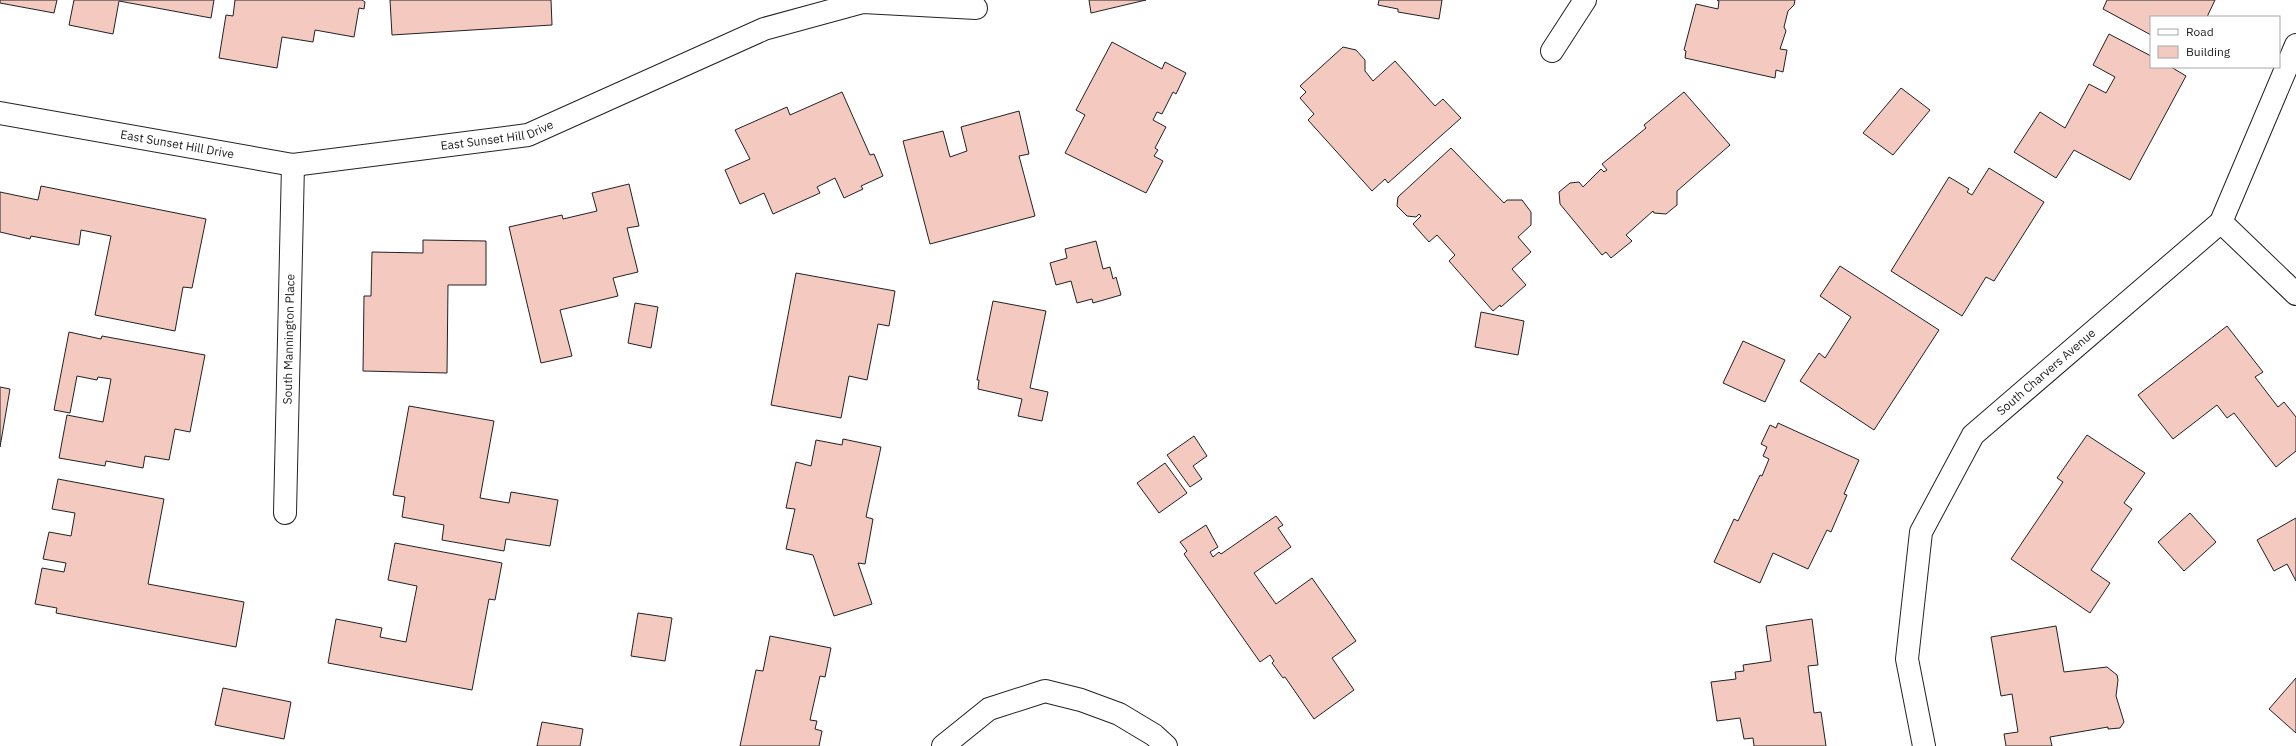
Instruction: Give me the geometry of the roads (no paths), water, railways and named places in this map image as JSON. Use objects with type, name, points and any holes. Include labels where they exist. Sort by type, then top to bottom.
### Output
[{"type":"street","points":[[1552,51],[1585,0]]},
{"type":"street","name":"East Sunset Hill Drive","points":[[0,113],[293,165],[528,135],[764,29],[863,2],[976,8]]},
{"type":"street","name":"South Charvers Avenue","points":[[1924,746],[1907,659],[1921,532],[1973,435],[2221,222],[2296,45]]},
{"type":"street","name":"South Mannington Place","points":[[285,513],[293,165]]},
{"type":"street","points":[[2221,222],[2296,294]]},
{"type":"street","points":[[942,746],[989,708],[1045,691],[1081,700],[1119,714],[1154,735],[1166,746]]}]
